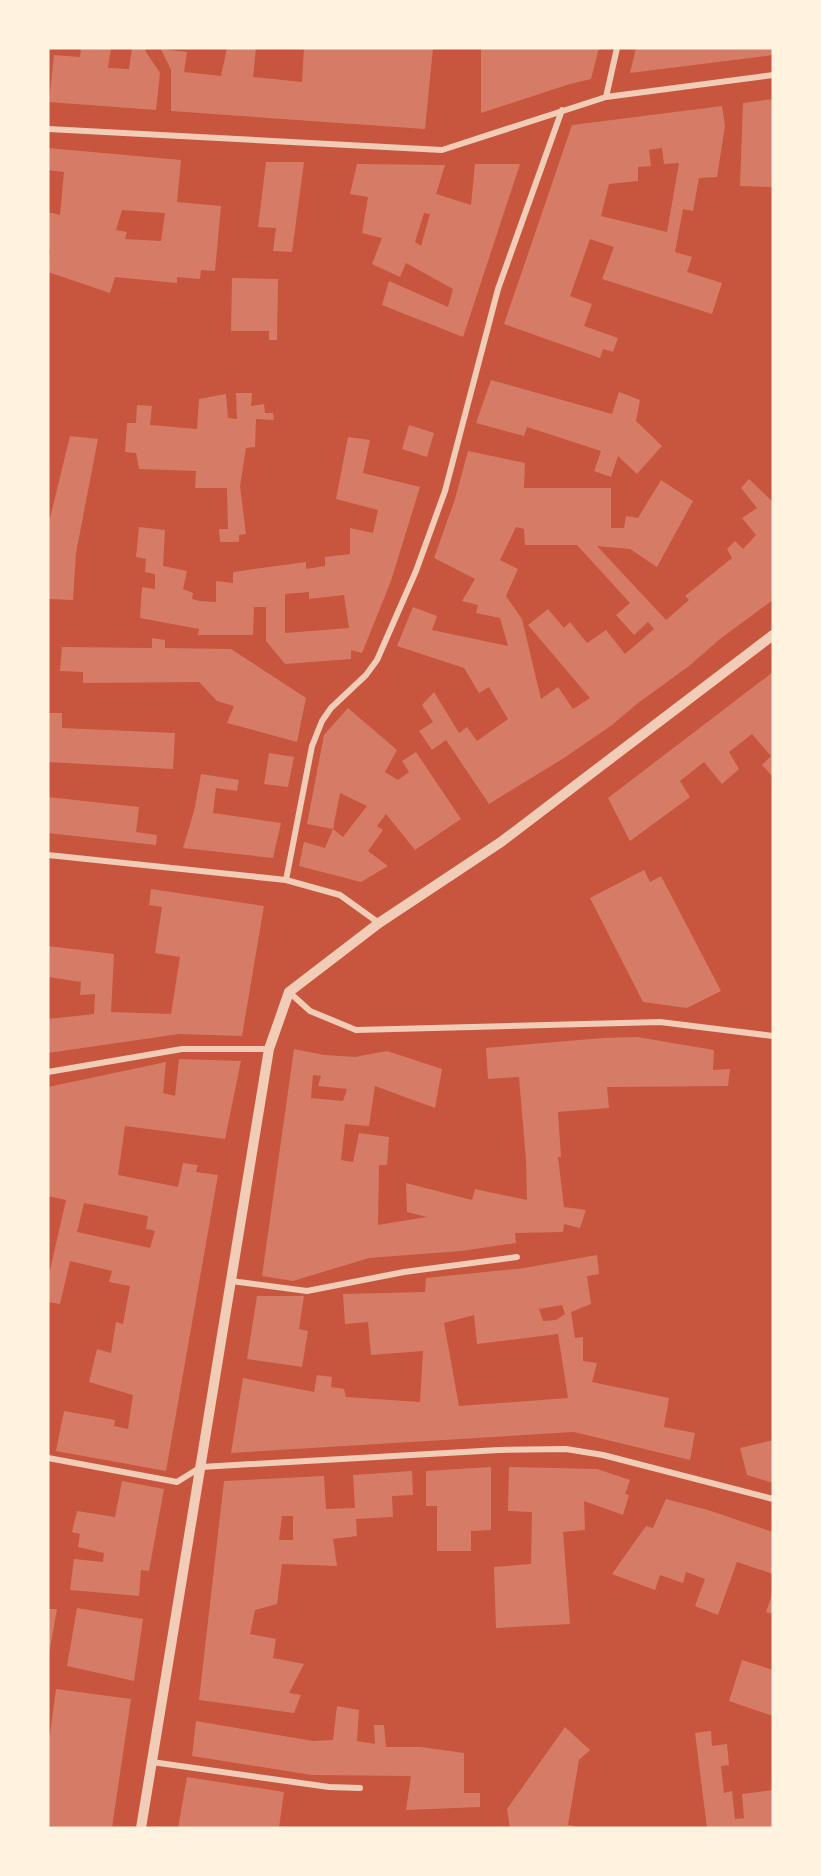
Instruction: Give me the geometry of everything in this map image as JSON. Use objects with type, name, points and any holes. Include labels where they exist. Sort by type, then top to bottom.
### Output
[{"type":"street","points":[[606,97],[618,48]]},
{"type":"street","points":[[48,129],[442,150],[606,97],[773,75]]},
{"type":"street","points":[[286,880],[312,746],[322,721],[331,708],[366,675],[377,660],[416,571],[445,491],[498,289],[562,110]]},
{"type":"street","points":[[141,1828],[269,1049],[289,992],[378,923],[501,842],[773,635]]},
{"type":"street","points":[[48,855],[286,880],[340,895],[378,923]]},
{"type":"street","points":[[289,992],[310,1011],[356,1030],[660,1022],[773,1036]]},
{"type":"street","points":[[48,1072],[182,1049],[269,1049]]},
{"type":"street","points":[[231,1281],[308,1291],[404,1272],[517,1257]]},
{"type":"street","points":[[48,1458],[177,1482],[201,1467],[499,1450],[566,1449],[603,1455],[773,1499]]},
{"type":"street","points":[[152,1762],[329,1787],[360,1788]]},
{"type":"building","points":[[81,48],[111,48],[108,68],[129,69],[132,48],[145,48],[160,73],[156,110],[49,102],[54,55],[80,57]]},
{"type":"building","points":[[227,48],[256,48],[253,77],[302,82],[304,48],[433,48],[425,129],[171,111],[171,70],[161,49],[187,52],[184,72],[221,76]]},
{"type":"building","points":[[481,48],[599,48],[591,79],[481,113]]},
{"type":"building","points":[[636,48],[773,48],[773,55],[630,73]]},
{"type":"building","points":[[773,99],[773,187],[740,186],[743,103]]},
{"type":"building","points":[[722,106],[725,126],[717,177],[699,178],[693,211],[683,209],[675,252],[692,257],[687,272],[722,283],[712,314],[602,279],[614,247],[590,239],[570,296],[592,304],[584,326],[618,338],[613,352],[603,349],[600,358],[504,324],[572,125]],"holes":[[[662,148],[664,164],[679,163],[667,232],[601,216],[609,184],[638,181],[638,167],[651,166],[649,150]]]},
{"type":"building","points":[[48,148],[181,160],[177,202],[221,206],[215,271],[201,270],[200,279],[177,277],[177,283],[115,277],[110,293],[48,272],[50,249],[48,249],[48,212],[60,215],[64,172],[48,170]],"holes":[[[122,210],[165,213],[161,241],[125,239],[127,232],[116,230]]]},
{"type":"building","points":[[266,162],[304,162],[292,252],[273,251],[276,228],[258,227]]},
{"type":"building","points":[[357,164],[445,165],[436,194],[471,205],[475,164],[520,164],[463,337],[382,305],[389,281],[448,307],[453,289],[406,263],[400,277],[372,264],[382,238],[362,233],[368,197],[350,194]],"holes":[[[424,213],[430,214],[421,246],[415,242]]]},
{"type":"building","points":[[232,278],[278,279],[277,340],[269,340],[269,331],[231,331]]},
{"type":"building","points":[[491,380],[612,414],[619,392],[640,400],[636,421],[662,446],[637,474],[618,456],[611,477],[594,471],[601,451],[527,427],[524,436],[476,423]]},
{"type":"building","points":[[236,393],[252,393],[251,406],[264,404],[265,413],[273,413],[274,420],[256,419],[255,447],[246,448],[240,486],[246,534],[239,535],[239,542],[220,542],[219,529],[228,529],[227,488],[195,488],[196,471],[139,469],[136,453],[125,452],[127,423],[136,423],[137,405],[152,406],[150,425],[197,429],[199,399],[226,394],[228,418],[237,419]]},
{"type":"building","points":[[409,425],[434,433],[427,457],[402,449]]},
{"type":"building","points":[[70,436],[98,439],[76,553],[73,600],[48,599],[48,517],[50,518]]},
{"type":"building","points":[[348,437],[370,440],[363,473],[420,487],[391,581],[362,653],[351,650],[351,659],[285,664],[266,641],[266,607],[254,607],[253,635],[198,635],[199,629],[140,618],[142,587],[155,589],[155,574],[145,572],[146,559],[136,557],[139,527],[165,530],[163,566],[187,571],[183,589],[193,593],[192,599],[216,602],[216,581],[233,583],[233,572],[306,562],[306,569],[325,566],[325,557],[350,554],[350,528],[373,533],[378,510],[336,499]],"holes":[[[309,592],[309,599],[344,595],[349,628],[285,633],[285,594]]]},
{"type":"building","points":[[468,451],[525,463],[524,488],[611,488],[611,528],[624,528],[626,516],[638,518],[661,480],[693,501],[657,567],[630,549],[597,546],[666,620],[689,600],[685,596],[732,558],[727,549],[735,541],[743,549],[756,535],[742,518],[757,508],[741,488],[749,479],[773,502],[773,600],[612,725],[564,758],[489,804],[446,740],[432,750],[419,731],[433,722],[422,705],[434,692],[459,733],[467,727],[477,741],[508,719],[489,687],[479,693],[464,668],[397,646],[413,607],[437,616],[432,630],[508,646],[500,618],[476,613],[478,605],[462,601],[475,579],[434,558],[455,499]],"holes":[[[516,527],[524,529],[525,545],[577,545],[630,603],[616,615],[634,635],[648,622],[654,629],[625,654],[606,630],[587,643],[570,622],[564,628],[548,609],[528,625],[590,698],[573,709],[558,687],[541,699],[522,619],[506,596],[518,569],[500,560]]]},
{"type":"building","points":[[152,638],[165,640],[165,648],[231,649],[306,698],[297,742],[227,723],[234,706],[217,701],[199,682],[83,683],[83,672],[60,671],[62,647],[152,648]]},
{"type":"building","points":[[773,672],[773,777],[762,765],[771,756],[752,734],[729,752],[739,769],[722,784],[704,762],[680,781],[690,797],[630,841],[608,798]]},
{"type":"building","points":[[348,708],[397,750],[385,772],[398,780],[409,772],[402,761],[416,752],[461,819],[415,850],[386,814],[377,826],[383,830],[368,851],[388,866],[361,882],[299,866],[304,842],[325,848],[333,829],[307,824],[324,735]],"holes":[[[340,793],[367,806],[343,837],[333,829]]]},
{"type":"building","points":[[48,713],[62,713],[62,728],[175,733],[173,769],[48,762]]},
{"type":"building","points":[[269,753],[294,757],[288,787],[264,784]]},
{"type":"building","points":[[201,774],[239,780],[237,791],[216,788],[213,813],[281,823],[273,858],[183,848],[194,811]]},
{"type":"building","points":[[48,797],[139,807],[136,832],[157,835],[156,845],[48,833]]},
{"type":"building","points":[[644,870],[650,882],[661,876],[721,991],[687,1008],[643,1002],[590,898]]},
{"type":"building","points":[[151,889],[264,906],[242,1036],[179,1034],[48,1053],[48,1019],[94,1014],[95,994],[80,995],[81,982],[48,977],[48,946],[114,954],[111,1012],[171,1014],[180,957],[155,953],[162,907],[149,905]]},
{"type":"building","points":[[637,1037],[714,1050],[713,1070],[730,1069],[728,1086],[607,1087],[609,1108],[558,1112],[561,1157],[558,1157],[564,1207],[586,1210],[580,1228],[564,1224],[563,1232],[515,1233],[516,1243],[461,1251],[369,1258],[293,1281],[262,1276],[294,1049],[324,1055],[355,1057],[387,1051],[442,1069],[435,1108],[375,1086],[369,1126],[345,1124],[341,1160],[353,1162],[359,1133],[389,1137],[387,1165],[379,1165],[378,1225],[427,1217],[407,1212],[406,1183],[472,1200],[475,1189],[527,1200],[519,1077],[488,1079],[486,1048]],"holes":[[[313,1075],[321,1076],[318,1086],[347,1089],[343,1101],[311,1098]]]},
{"type":"building","points":[[179,1059],[241,1061],[225,1139],[125,1126],[118,1175],[178,1187],[183,1163],[198,1165],[196,1172],[218,1175],[166,1471],[56,1451],[64,1411],[115,1420],[114,1426],[128,1429],[133,1395],[89,1382],[97,1349],[111,1353],[116,1322],[123,1324],[130,1286],[109,1282],[112,1271],[70,1261],[60,1304],[48,1302],[48,1270],[50,1270],[66,1200],[48,1196],[48,1087],[166,1062],[163,1093],[175,1096]],"holes":[[[84,1203],[148,1216],[146,1229],[155,1231],[150,1248],[77,1232]]]},
{"type":"building","points":[[597,1255],[599,1274],[587,1276],[591,1304],[571,1312],[575,1338],[583,1337],[583,1361],[597,1363],[592,1382],[669,1398],[664,1427],[695,1433],[690,1460],[574,1432],[231,1453],[243,1378],[314,1392],[317,1375],[332,1377],[331,1387],[344,1389],[346,1397],[420,1402],[423,1351],[371,1355],[368,1322],[345,1324],[343,1294],[425,1292],[426,1278],[524,1268]],"holes":[[[562,1305],[565,1314],[556,1320],[543,1321],[539,1309]],[[474,1315],[477,1344],[558,1334],[568,1398],[459,1406],[444,1323]]]},
{"type":"building","points":[[257,1296],[304,1296],[299,1329],[308,1331],[302,1367],[247,1359]]},
{"type":"building","points":[[773,1440],[773,1483],[747,1475],[740,1448]]},
{"type":"building","points":[[491,1467],[491,1530],[471,1531],[471,1551],[437,1551],[437,1506],[426,1506],[426,1471]]},
{"type":"building","points":[[509,1467],[597,1469],[630,1480],[625,1494],[629,1495],[623,1515],[584,1501],[585,1530],[563,1532],[570,1624],[496,1628],[494,1567],[531,1564],[532,1512],[508,1511]]},
{"type":"building","points":[[412,1471],[413,1495],[392,1496],[393,1517],[356,1519],[357,1536],[333,1539],[337,1566],[282,1564],[277,1604],[255,1610],[250,1634],[276,1639],[273,1658],[304,1664],[289,1693],[301,1695],[294,1713],[199,1700],[224,1481],[324,1476],[326,1509],[355,1508],[353,1475]],"holes":[[[282,1516],[293,1516],[293,1540],[279,1540]]]},
{"type":"building","points":[[122,1481],[164,1489],[149,1571],[141,1570],[139,1596],[70,1590],[74,1559],[103,1562],[104,1553],[78,1547],[80,1534],[72,1532],[77,1511],[115,1517]]},
{"type":"building","points":[[666,1499],[708,1510],[773,1532],[773,1574],[737,1562],[718,1615],[695,1606],[705,1579],[686,1572],[683,1583],[660,1575],[655,1590],[612,1574],[646,1526],[653,1528]]},
{"type":"building","points":[[773,1592],[773,1614],[766,1612]]},
{"type":"building","points":[[77,1608],[143,1619],[134,1681],[67,1666]]},
{"type":"building","points":[[48,1609],[57,1609],[49,1654],[48,1654]]},
{"type":"building","points":[[742,1660],[773,1670],[773,1716],[729,1701]]},
{"type":"building","points":[[56,1689],[131,1699],[112,1828],[48,1826],[48,1734],[50,1734]]},
{"type":"building","points":[[337,1706],[359,1710],[357,1741],[375,1744],[374,1725],[384,1725],[386,1747],[421,1747],[464,1753],[464,1793],[480,1793],[480,1807],[406,1810],[411,1776],[312,1775],[192,1756],[196,1721],[313,1741],[333,1740]]},
{"type":"building","points":[[565,1727],[590,1750],[579,1760],[568,1825],[584,1828],[510,1828],[507,1809]]},
{"type":"building","points":[[711,1731],[712,1746],[727,1744],[729,1765],[721,1766],[724,1793],[732,1791],[735,1819],[744,1818],[742,1794],[773,1790],[773,1828],[707,1828],[695,1733]]},
{"type":"building","points":[[187,1777],[284,1792],[279,1828],[178,1828]]}]
